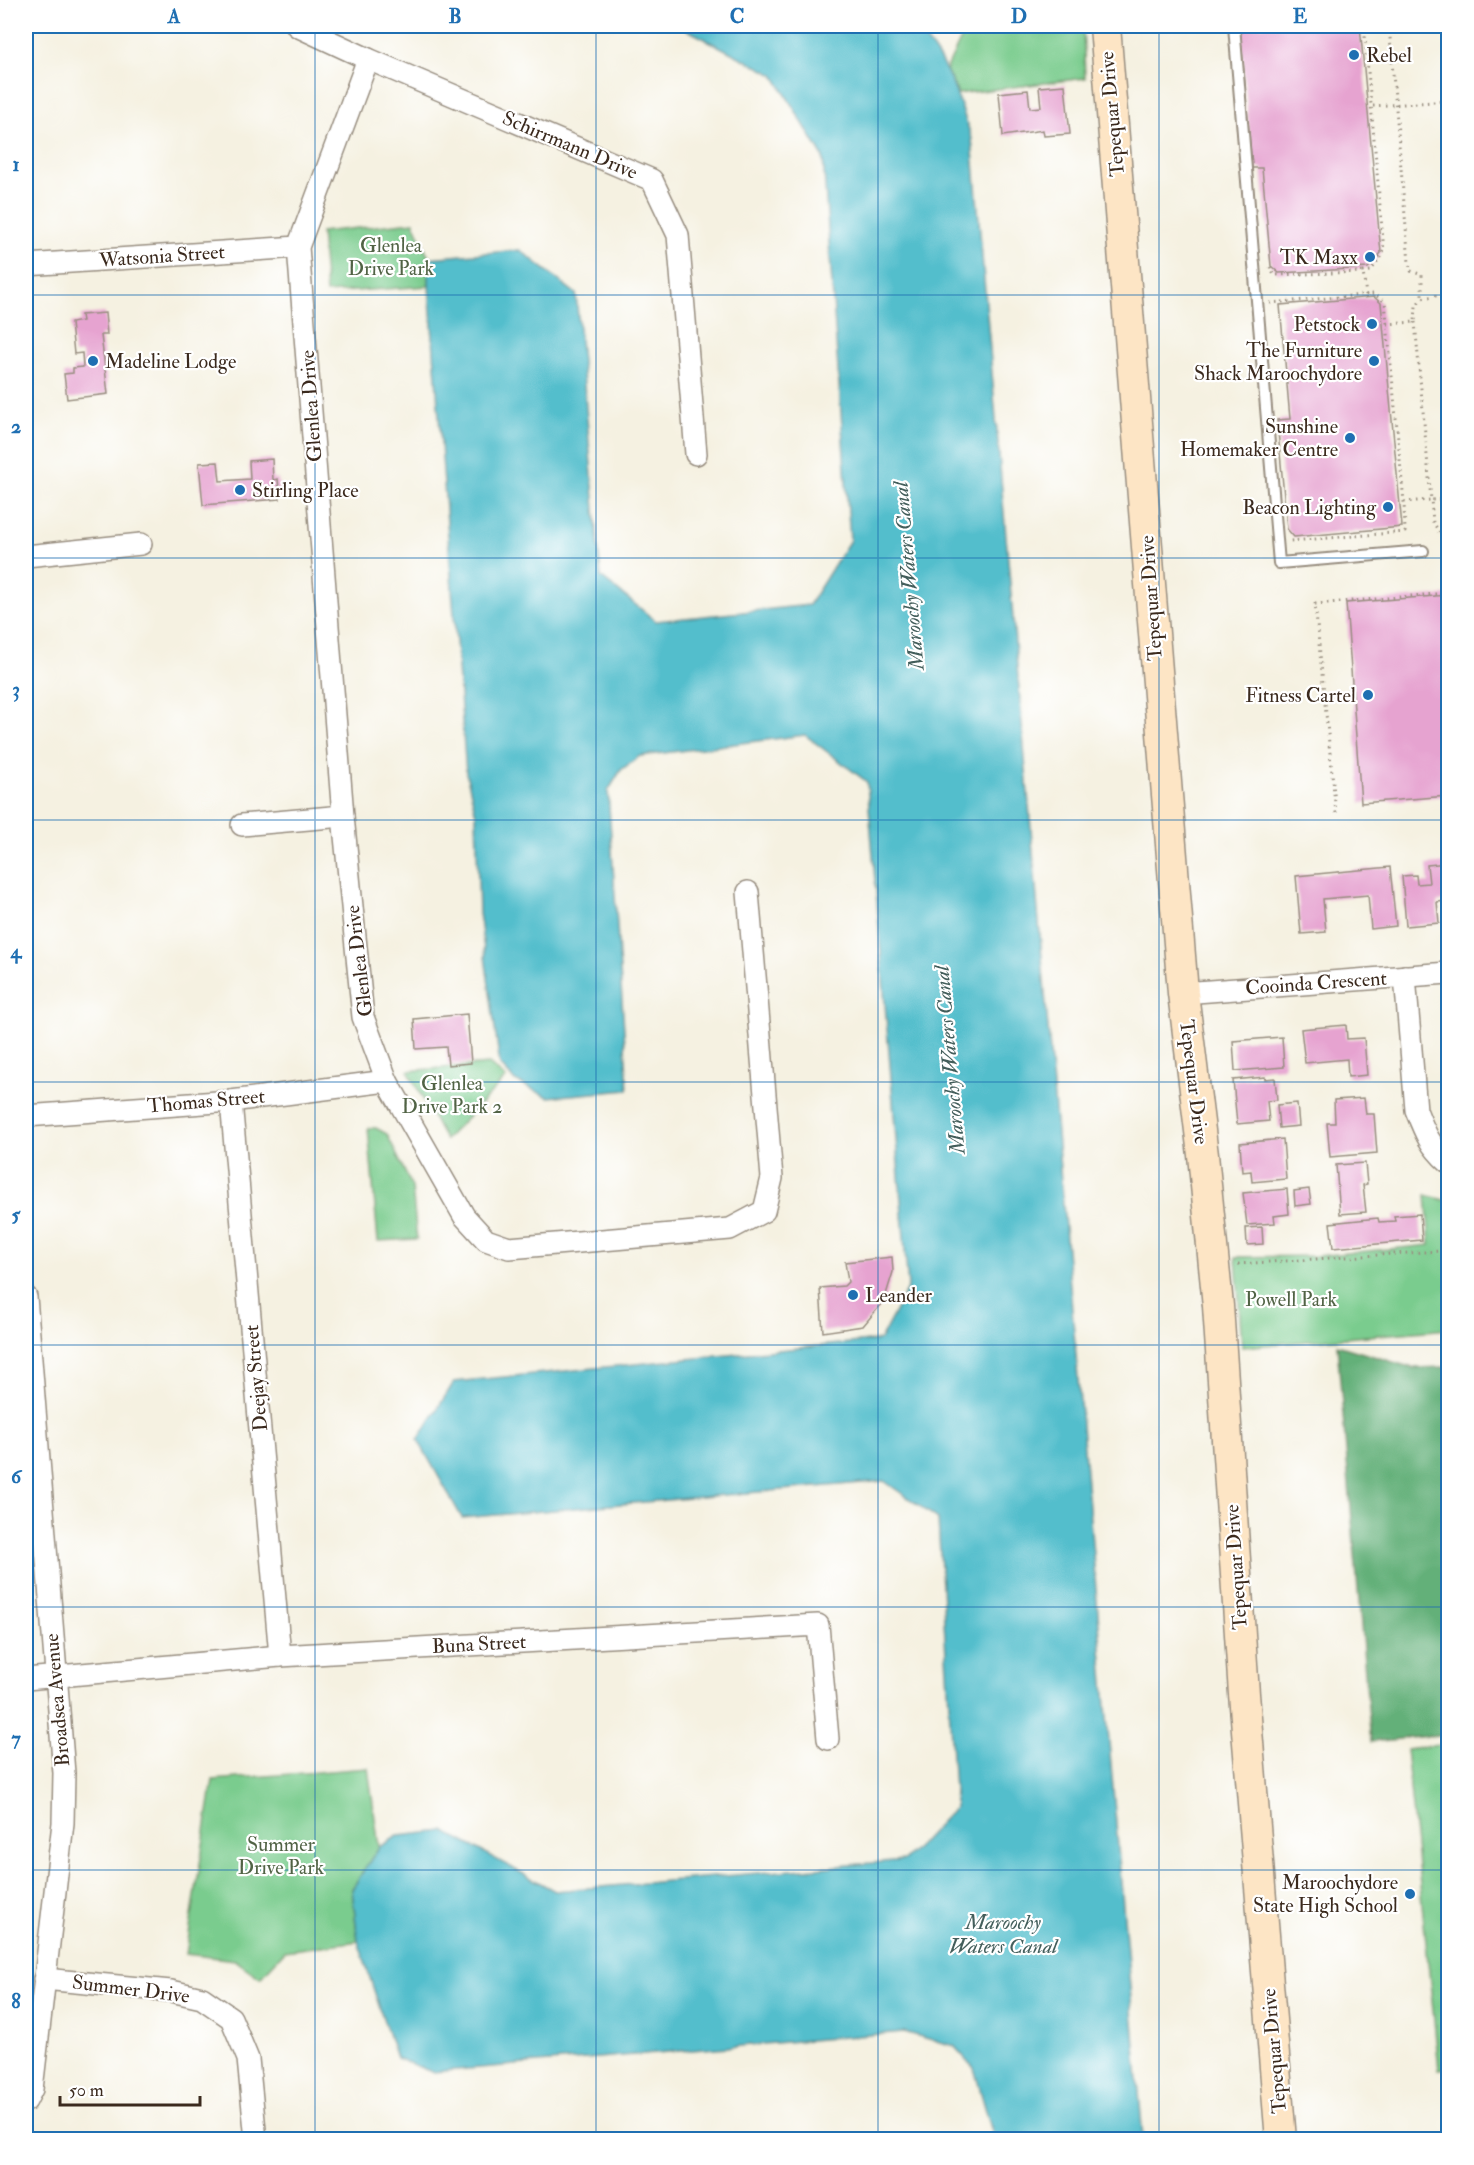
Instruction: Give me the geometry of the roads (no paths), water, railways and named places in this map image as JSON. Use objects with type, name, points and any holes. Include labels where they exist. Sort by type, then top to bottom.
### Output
[{"type":"street","name":"Schirrmann Drive","points":[[297,26],[368,59],[652,180],[678,235],[696,454]]},
{"type":"street","name":"Tepequar Drive","points":[[1105,26],[1183,993],[1203,1155],[1218,1306],[1243,1683],[1281,2139]]},
{"type":"street","name":"Glenlea Drive","points":[[368,59],[298,247],[343,816],[363,1017],[387,1082],[464,1216],[486,1240],[509,1248],[730,1229],[764,1211],[772,1179],[748,892]]},
{"type":"street","name":"Watsonia Street","points":[[26,265],[298,247]]},
{"type":"street","points":[[26,556],[141,544]]},
{"type":"street","points":[[242,825],[343,816]]},
{"type":"street","name":"Cooinda Crescent","points":[[1183,993],[1449,973]]},
{"type":"street","points":[[1405,976],[1416,1110],[1435,1151],[1449,1162]]},
{"type":"street","name":"Thomas Street","points":[[26,1116],[231,1101],[387,1082]]},
{"type":"street","name":"Deejay Street","points":[[231,1101],[280,1656]]},
{"type":"street","name":"Broadsea Avenue","points":[[26,1297],[64,1773],[63,1823],[32,2089],[26,2101]]},
{"type":"street","name":"Buna Street","points":[[26,1679],[280,1656],[818,1625],[828,1739]]},
{"type":"street","name":"Summer Drive","points":[[44,1979],[171,1991],[201,1998],[231,2018],[248,2058],[256,2139]]},
{"type":"lane","points":[[1234,26],[1279,563],[1424,551]]},
{"type":"water","name":"Maroochy Waters Canal","points":[[680,26],[908,26],[926,40],[942,62],[954,87],[972,139],[1143,2139],[994,2139],[974,2068],[954,2046],[904,2032],[432,2072],[396,2058],[358,1941],[352,1889],[379,1847],[398,1836],[444,1831],[555,1891],[905,1860],[955,1807],[938,1519],[884,1481],[462,1518],[418,1440],[454,1382],[880,1340],[908,1287],[867,782],[805,735],[640,756],[621,770],[608,791],[628,1090],[548,1097],[515,1081],[500,1065],[479,913],[476,814],[466,773],[429,286],[429,258],[520,250],[576,294],[601,577],[656,621],[809,605],[850,540],[823,157],[774,75]]},
{"type":"place","name":"Rebel","points":[[1354,55]]},
{"type":"place","name":"TK Maxx","points":[[1370,257]]},
{"type":"place","name":"Petstock","points":[[1372,324]]},
{"type":"place","name":"Madeline Lodge","points":[[93,361]]},
{"type":"place","name":"The Furniture Shack Maroochydore","points":[[1374,361]]},
{"type":"place","name":"Sunshine Homemaker Centre","points":[[1350,438]]},
{"type":"place","name":"Stirling Place","points":[[240,490]]},
{"type":"place","name":"Beacon Lighting","points":[[1388,507]]},
{"type":"place","name":"Fitness Cartel","points":[[1368,695]]},
{"type":"place","name":"Leander","points":[[853,1295]]},
{"type":"place","name":"Maroochydore State High School","points":[[1410,1894]]},
{"type":"park label","name":"Glenlea Drive Park","points":[[391,256]]},
{"type":"park label","name":"Glenlea Drive Park 2","points":[[452,1094]]},
{"type":"park label","name":"Powell Park","points":[[1291,1299]]},
{"type":"park label","name":"Summer Drive Park","points":[[281,1856]]}]
